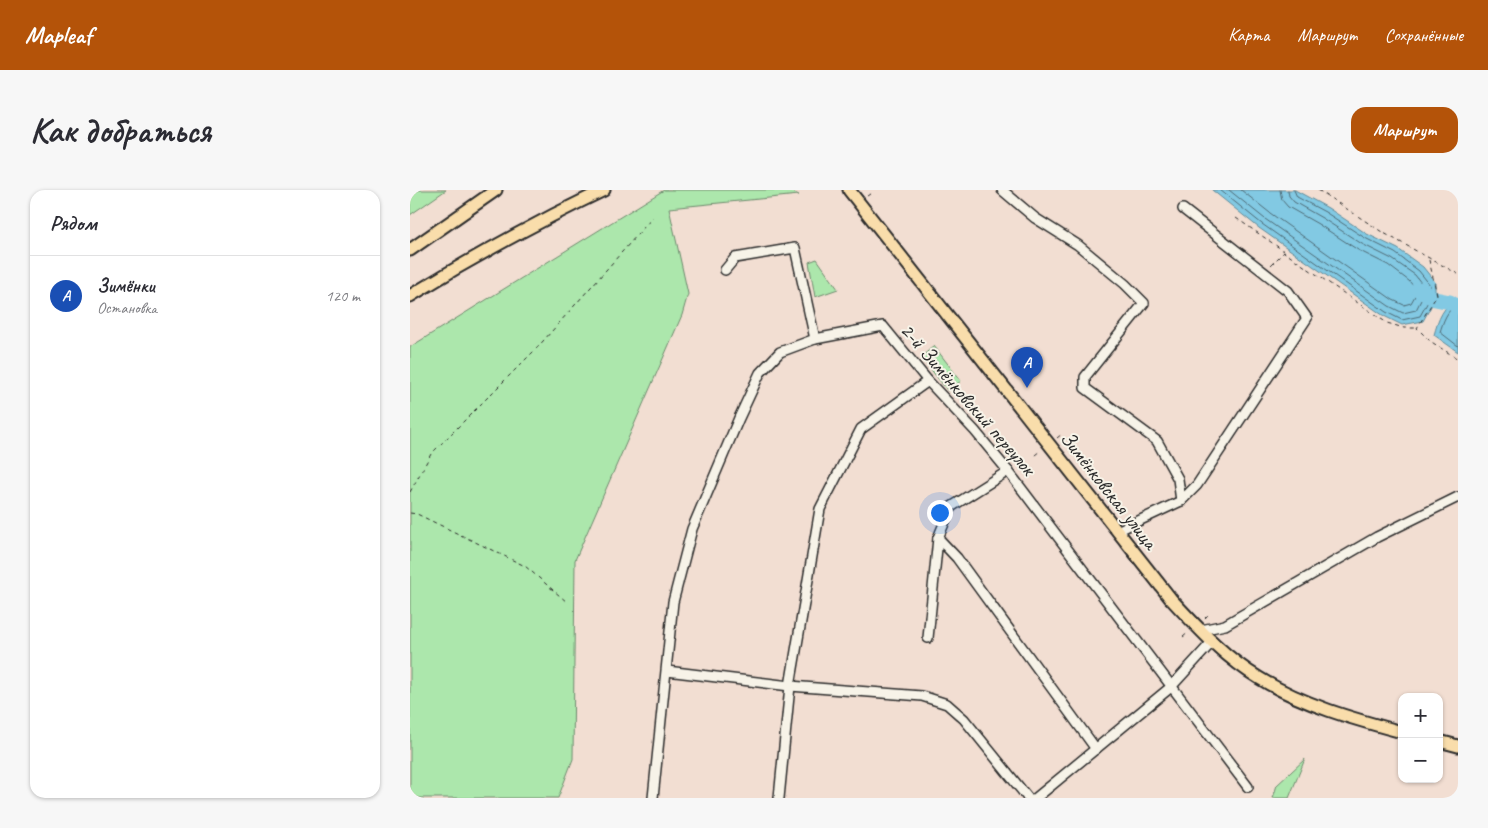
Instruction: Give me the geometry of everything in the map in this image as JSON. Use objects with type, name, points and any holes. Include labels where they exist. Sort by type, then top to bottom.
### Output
[{"type":"main road","points":[[410,250],[496,190]]},
{"type":"main road","points":[[410,296],[463,263],[553,214],[604,190]]},
{"type":"main road","name":"Зимёнковская улица","points":[[848,190],[1171,600],[1212,642],[1258,678],[1286,693],[1338,714],[1398,731]]},
{"type":"main road","points":[[1443,742],[1458,746]]},
{"type":"street","points":[[1002,190],[1035,218],[1078,245],[1126,284],[1144,303],[1086,377],[1085,388],[1157,441],[1178,478],[1181,501]]},
{"type":"street","points":[[1117,531],[1181,501],[1197,486],[1306,318],[1288,291],[1183,209]]},
{"type":"street","points":[[725,270],[735,258],[795,248],[815,339]]},
{"type":"street","name":"2-й Зимёнковский переулок","points":[[653,798],[673,602],[692,529],[760,373],[780,352],[815,339],[883,326],[928,381],[975,431],[1008,471],[1248,787]]},
{"type":"street","points":[[779,798],[790,686],[820,509],[861,429],[928,381]]},
{"type":"street","points":[[928,638],[938,538],[952,507],[1008,471]]},
{"type":"street","points":[[1201,630],[1225,625],[1377,537],[1458,497]]},
{"type":"street","points":[[938,538],[958,558],[1096,749]]},
{"type":"street","points":[[1036,798],[1171,686],[1212,642]]},
{"type":"street","points":[[667,671],[790,686],[922,696],[947,704],[964,719],[1028,798]]},
{"type":"path","points":[[1318,190],[1382,232],[1458,274]]},
{"type":"path","points":[[410,492],[431,454],[536,349],[653,217]]},
{"type":"path","points":[[1236,218],[1387,323],[1404,328],[1417,328],[1430,341],[1458,359]]},
{"type":"path","points":[[1270,266],[1284,252]]},
{"type":"path","points":[[1417,328],[1437,295],[1428,258]]},
{"type":"path","points":[[410,513],[417,514],[525,566],[567,602]]},
{"type":"green space","points":[[410,190],[446,190],[410,215]]},
{"type":"green space","points":[[664,190],[788,190],[799,195],[669,208],[688,294],[682,315],[575,560],[573,759],[558,798],[410,798],[410,347]]},
{"type":"green space","points":[[817,259],[838,289],[815,297],[809,262]]},
{"type":"green space","points":[[934,346],[961,381],[948,391],[921,357]]},
{"type":"green space","points":[[1305,759],[1289,798],[1273,798],[1277,785]]},
{"type":"water","points":[[1212,190],[1295,190],[1328,208],[1367,234],[1398,249],[1423,267],[1435,282],[1435,299],[1423,321],[1402,325],[1384,316],[1259,228]]},
{"type":"water","points":[[1458,299],[1458,352],[1434,335],[1439,319],[1445,309]]},
{"type":"waterway","points":[[1418,289],[1435,299],[1450,302],[1458,307]]},
{"type":"place","name":"Зимёнки","points":[[1027,388]]}]
